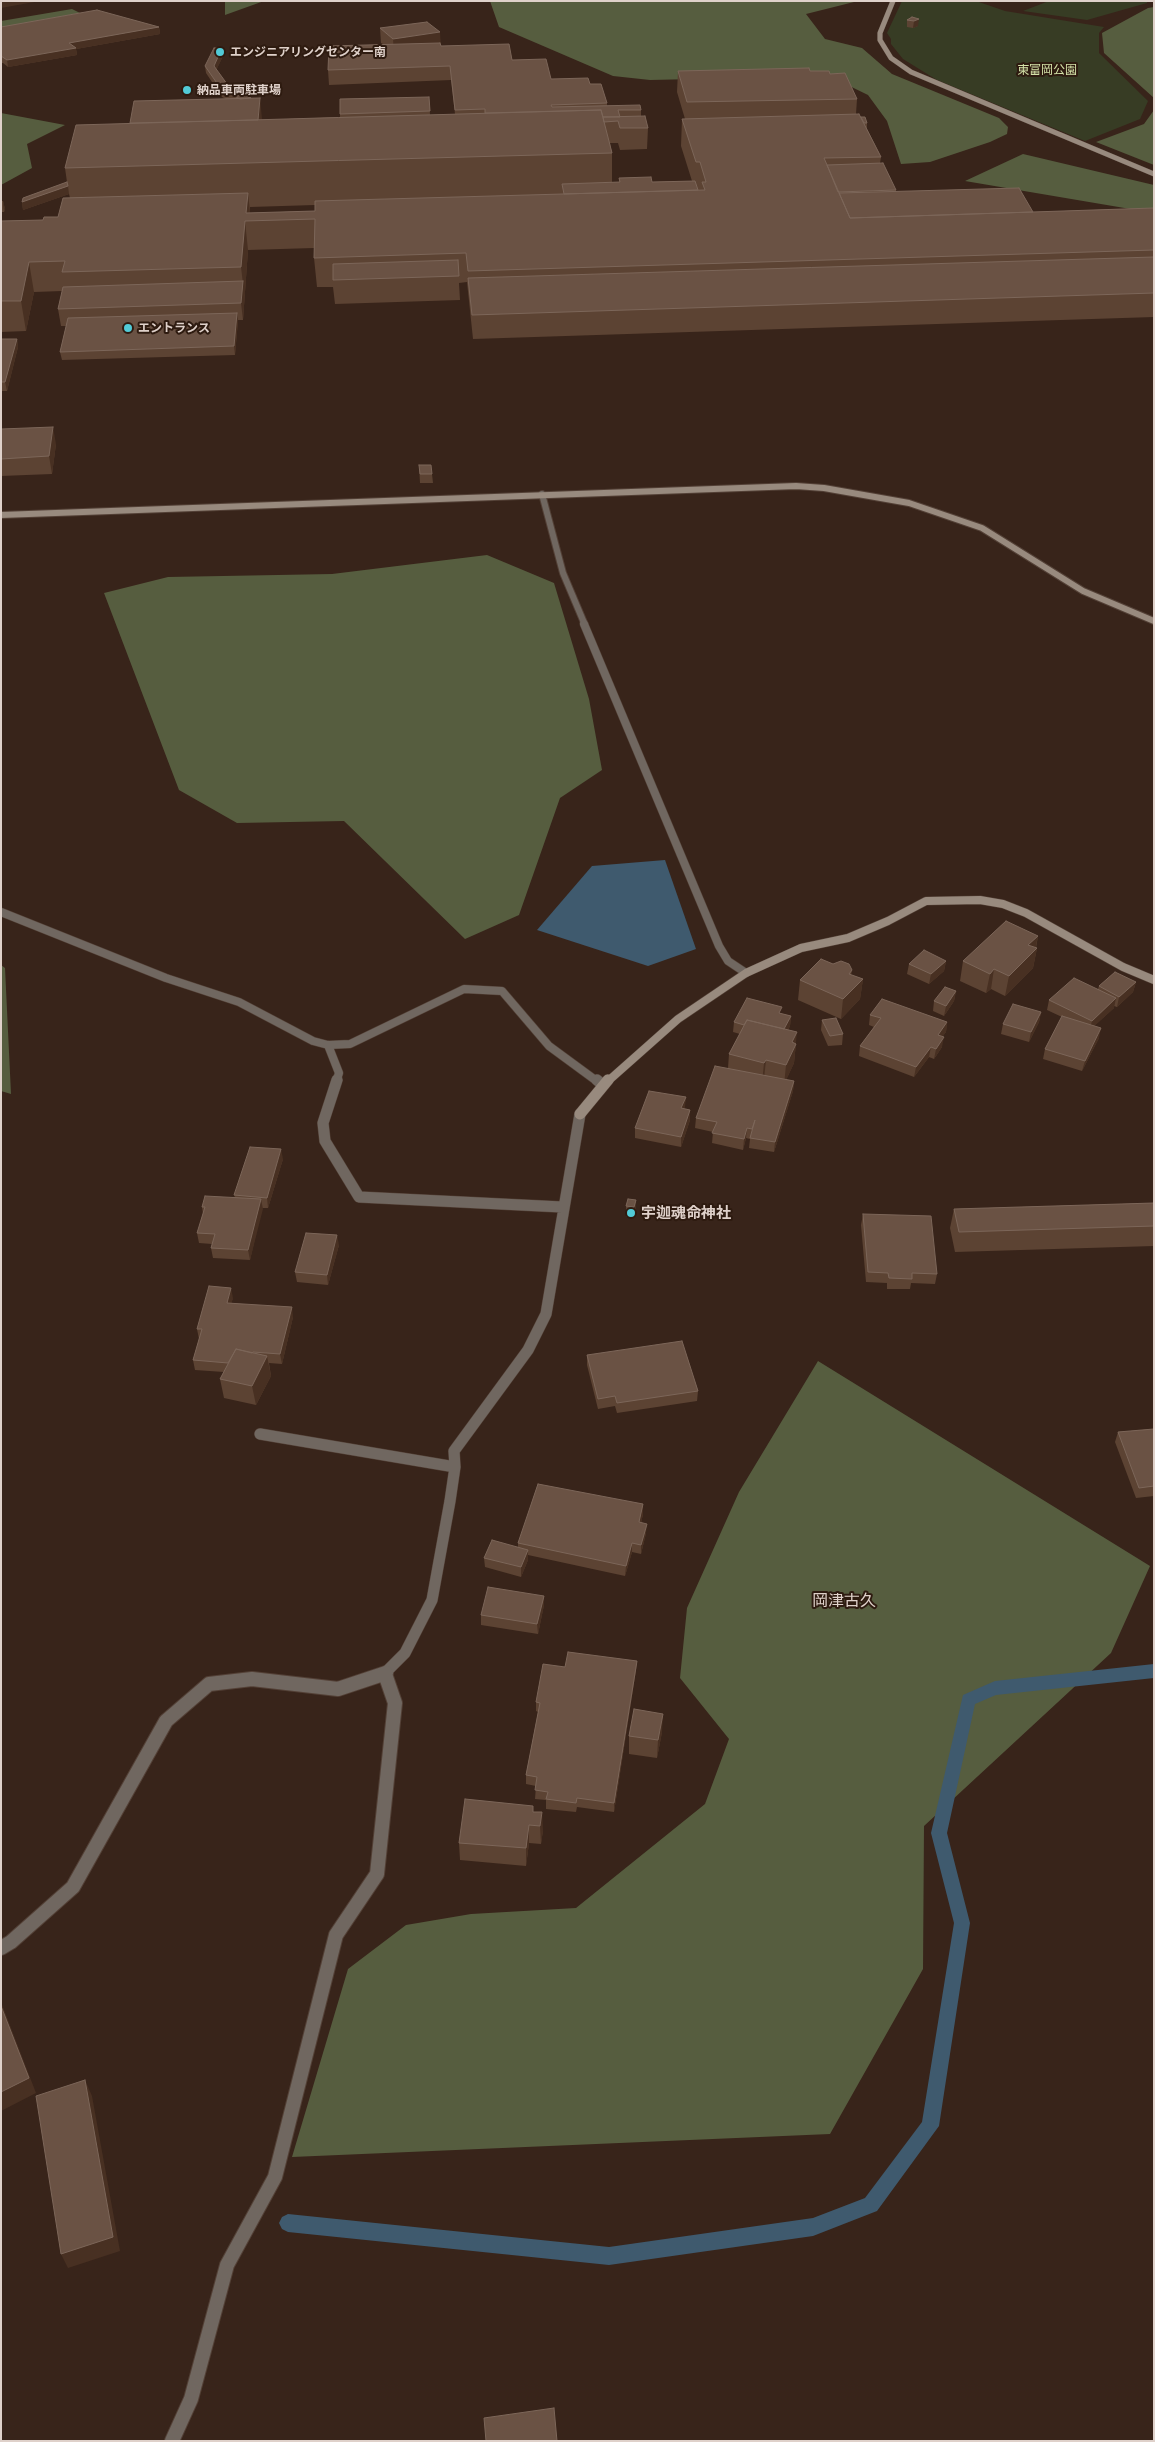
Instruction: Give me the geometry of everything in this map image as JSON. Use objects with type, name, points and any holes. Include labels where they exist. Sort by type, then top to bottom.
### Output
[{"type":"street","points":[[893,1],[880,33],[882,48],[891,58],[911,72],[1154,174]]},
{"type":"street","points":[[1,515],[796,486],[885,497],[933,510],[982,528],[1083,591],[1154,620]]},
{"type":"street","points":[[542,494],[563,573],[719,946],[728,961],[746,973]]},
{"type":"street","points":[[1,1948],[11,1942],[73,1887],[166,1721],[209,1684],[252,1679],[338,1688],[385,1674],[405,1653],[432,1600],[455,1467],[454,1451],[528,1350],[546,1314],[562,1207],[580,1114],[603,1085],[678,1019],[746,973],[801,948],[848,938],[888,921],[926,901],[952,899],[980,900],[1004,904],[1026,913],[1122,967],[1154,980]]},
{"type":"street","points":[[1,912],[166,978],[239,1002],[313,1041],[328,1045],[350,1044],[464,989],[502,991],[549,1046],[603,1085]]},
{"type":"street","points":[[328,1045],[339,1073],[323,1123],[325,1141],[359,1197],[562,1207]]},
{"type":"street","points":[[260,1434],[455,1467]]},
{"type":"street","points":[[172,2441],[191,2399],[227,2265],[275,2177],[336,1934],[377,1874],[395,1703],[385,1674]]},
{"type":"green space","points":[[225,1],[264,1],[225,15]]},
{"type":"green space","points":[[490,1],[858,1],[806,14],[825,39],[862,48],[892,74],[999,118],[1008,127],[1007,134],[990,142],[930,162],[901,164],[887,121],[868,95],[829,76],[650,80],[613,76],[499,27]]},
{"type":"green space","name":"東富岡公園","points":[[902,1],[976,1],[1005,11],[1104,27],[1099,33],[1099,53],[1148,101],[1140,119],[1085,141],[937,80],[903,59],[891,44],[891,39],[887,33]]},
{"type":"green space","points":[[1049,1],[1147,1],[1147,3],[1087,20],[1023,11]]},
{"type":"green space","points":[[1154,7],[1154,98],[1104,53],[1102,33],[1148,8]]},
{"type":"green space","points":[[72,9],[80,13],[1,28],[1,21]]},
{"type":"green space","points":[[1154,110],[1154,165],[1096,142],[1144,124]]},
{"type":"green space","points":[[1,113],[65,125],[27,144],[32,168],[1,185]]},
{"type":"green space","points":[[1023,154],[1154,185],[1154,213],[965,181]]},
{"type":"green space","points":[[487,555],[554,583],[589,699],[602,770],[560,798],[519,915],[465,939],[344,821],[237,823],[179,790],[104,593],[168,577],[332,574]]},
{"type":"green space","points":[[1,965],[5,968],[11,1094],[1,1091]]},
{"type":"green space","points":[[818,1361],[1150,1566],[1111,1653],[924,1826],[923,1969],[830,2134],[292,2157],[348,1969],[406,1925],[471,1914],[576,1908],[705,1804],[729,1739],[680,1678],[687,1608],[739,1492]]},
{"type":"water","points":[[665,860],[696,949],[648,966],[537,930],[592,866]]},
{"type":"building","points":[[97,10],[159,27],[69,43],[76,48],[7,60],[1,56],[1,27]]},
{"type":"building","points":[[912,17],[919,19],[914,21],[907,20]]},
{"type":"building","points":[[427,22],[440,32],[393,39],[380,28]]},
{"type":"building","points":[[440,43],[441,46],[509,44],[512,60],[546,59],[551,79],[588,78],[590,84],[601,84],[607,103],[551,105],[552,107],[640,105],[641,110],[618,110],[620,117],[603,117],[601,110],[485,113],[485,109],[455,110],[450,66],[328,70],[329,46]]},
{"type":"building","points":[[214,48],[222,48],[214,66],[230,88],[251,98],[240,99],[221,89],[205,66]]},
{"type":"building","points":[[809,68],[810,71],[829,71],[830,74],[845,73],[857,99],[687,102],[678,71]]},
{"type":"building","points":[[429,97],[430,111],[340,114],[340,99]]},
{"type":"building","points":[[260,98],[258,120],[130,123],[134,101]]},
{"type":"building","points":[[601,110],[612,153],[65,168],[76,125]]},
{"type":"building","points":[[859,114],[881,157],[824,158],[850,218],[1154,208],[1154,250],[468,271],[466,253],[314,258],[315,219],[245,221],[241,267],[62,272],[65,261],[29,262],[21,301],[1,301],[1,221],[43,220],[44,217],[58,217],[63,198],[248,193],[246,213],[315,211],[315,201],[705,190],[702,182],[706,182],[700,162],[696,162],[682,119]]},
{"type":"building","points":[[645,116],[648,128],[620,128],[618,121],[604,122],[603,117]]},
{"type":"building","points":[[861,117],[865,117],[867,123],[864,123]]},
{"type":"building","points":[[883,163],[896,190],[838,192],[827,165]]},
{"type":"building","points":[[651,177],[652,182],[695,181],[698,190],[564,194],[562,184],[620,182],[619,178]]},
{"type":"building","points":[[67,182],[68,186],[22,202],[23,198]]},
{"type":"building","points":[[1019,188],[1033,212],[850,218],[839,193]]},
{"type":"building","points":[[1154,257],[1154,293],[472,315],[468,278]]},
{"type":"building","points":[[458,260],[459,276],[333,280],[333,264]]},
{"type":"building","points":[[243,281],[241,303],[58,309],[63,287]]},
{"type":"building","points":[[237,313],[234,346],[60,352],[68,318]]},
{"type":"building","points":[[1,339],[17,339],[5,382],[1,382]]},
{"type":"building","points":[[53,427],[49,456],[1,459],[1,429]]},
{"type":"building","points":[[419,465],[431,465],[432,474],[420,474]]},
{"type":"building","points":[[1006,921],[1038,936],[1028,945],[1037,948],[1009,976],[994,969],[990,974],[963,961]]},
{"type":"building","points":[[924,950],[946,961],[931,974],[909,964]]},
{"type":"building","points":[[821,959],[833,964],[841,961],[849,964],[852,970],[849,974],[863,979],[843,999],[800,980]]},
{"type":"building","points":[[1115,972],[1136,982],[1119,997],[1099,986]]},
{"type":"building","points":[[1074,978],[1116,998],[1092,1021],[1049,1000]]},
{"type":"building","points":[[945,987],[956,991],[946,1006],[934,1001]]},
{"type":"building","points":[[747,998],[782,1007],[779,1013],[791,1016],[784,1029],[747,1020],[744,1025],[734,1022]]},
{"type":"building","points":[[882,999],[947,1022],[938,1035],[944,1037],[936,1049],[931,1047],[916,1067],[860,1046],[881,1018],[870,1015]]},
{"type":"building","points":[[1013,1004],[1041,1012],[1031,1032],[1003,1024]]},
{"type":"building","points":[[1062,1016],[1101,1028],[1085,1061],[1045,1049]]},
{"type":"building","points":[[836,1018],[843,1034],[830,1036],[822,1020]]},
{"type":"building","points":[[747,1020],[797,1032],[792,1042],[796,1044],[786,1065],[766,1060],[764,1063],[729,1054]]},
{"type":"building","points":[[715,1066],[794,1081],[775,1142],[750,1138],[755,1120],[752,1129],[747,1128],[744,1139],[712,1133],[717,1122],[696,1118]]},
{"type":"building","points":[[649,1091],[686,1097],[681,1108],[690,1110],[681,1137],[635,1128]]},
{"type":"building","points":[[250,1147],[281,1149],[267,1198],[234,1195]]},
{"type":"building","points":[[205,1196],[261,1199],[248,1250],[211,1248],[215,1234],[197,1233],[205,1207],[202,1207]]},
{"type":"building","points":[[628,1199],[636,1200],[634,1207],[626,1206]]},
{"type":"building","points":[[1154,1203],[1154,1226],[959,1232],[954,1209]]},
{"type":"building","points":[[863,1214],[931,1216],[937,1274],[912,1273],[912,1279],[889,1278],[888,1273],[868,1272]]},
{"type":"building","points":[[306,1233],[337,1235],[327,1275],[295,1272]]},
{"type":"building","points":[[209,1286],[231,1288],[227,1303],[292,1307],[280,1354],[252,1353],[236,1349],[228,1363],[193,1360],[202,1329],[197,1329]]},
{"type":"building","points":[[682,1341],[698,1391],[617,1403],[615,1396],[598,1399],[587,1355]]},
{"type":"building","points":[[236,1349],[267,1356],[252,1386],[220,1379]]},
{"type":"building","points":[[1154,1429],[1154,1486],[1139,1488],[1118,1432]]},
{"type":"building","points":[[538,1484],[643,1504],[639,1522],[647,1524],[641,1545],[632,1543],[626,1566],[518,1543]]},
{"type":"building","points":[[492,1540],[528,1550],[521,1567],[484,1558]]},
{"type":"building","points":[[488,1587],[544,1596],[537,1624],[481,1615]]},
{"type":"building","points":[[568,1652],[637,1661],[614,1803],[577,1798],[576,1803],[546,1799],[548,1792],[535,1790],[537,1777],[526,1775],[540,1703],[536,1702],[543,1664],[565,1667]]},
{"type":"building","points":[[634,1709],[663,1714],[658,1740],[629,1736]]},
{"type":"building","points":[[465,1799],[533,1806],[533,1812],[542,1812],[540,1826],[529,1825],[526,1848],[459,1843]]},
{"type":"building","points":[[1,2006],[29,2078],[1,2092]]},
{"type":"building","points":[[85,2080],[113,2237],[61,2254],[36,2096]]},
{"type":"building","points":[[554,2408],[557,2441],[486,2441],[484,2418]]},
{"type":"waterway","points":[[288,2223],[609,2256],[813,2227],[871,2205],[930,2126],[962,1923],[939,1833],[968,1700],[995,1688],[1154,1671]]},
{"type":"place","name":"エンジニアリングセンター南","points":[[220,52]]},
{"type":"place","name":"納品車両駐車場","points":[[187,90]]},
{"type":"place","name":"エントランス","points":[[128,328]]},
{"type":"place","name":"宇迦魂命神社","points":[[631,1213]]},
{"type":"district","name":"岡津古久","points":[[844,1601]]}]
